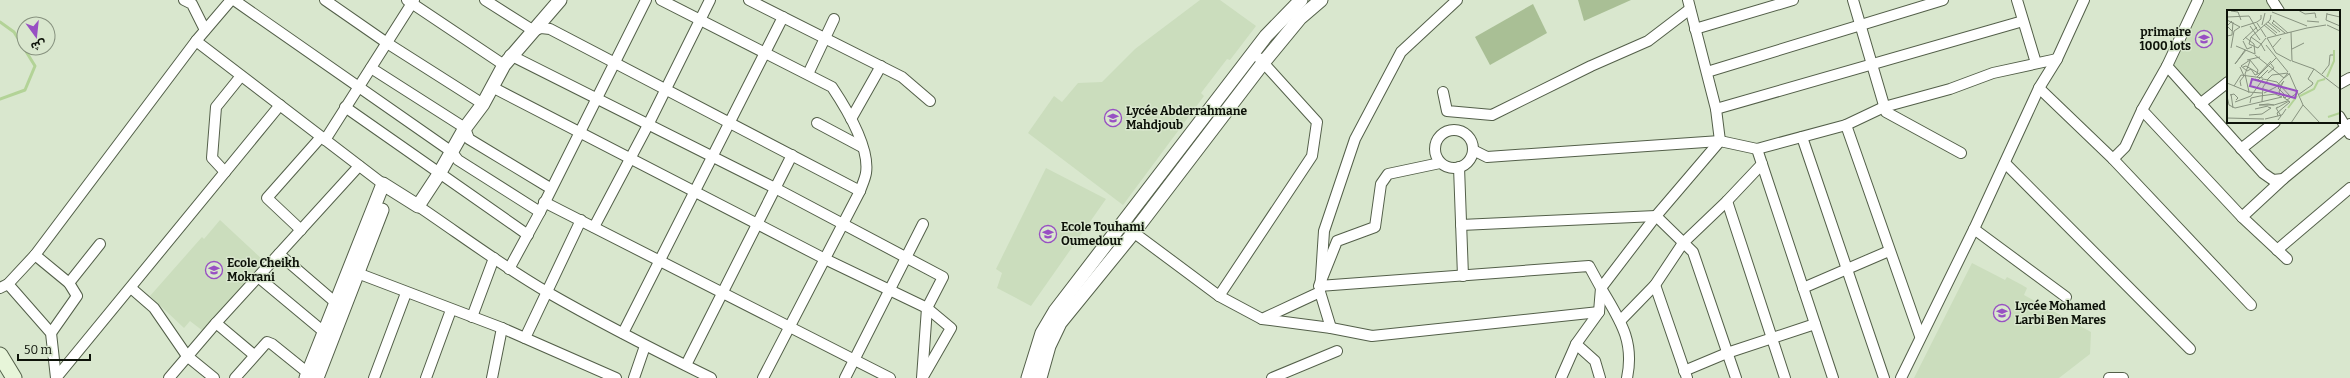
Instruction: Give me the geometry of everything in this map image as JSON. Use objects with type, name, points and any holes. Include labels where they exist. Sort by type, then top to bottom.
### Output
[{"type":"main road","points":[[0,355],[14,378]]},
{"type":"street","points":[[184,0],[192,4],[205,30]]},
{"type":"street","points":[[56,378],[51,332],[4,286],[35,255],[196,41],[231,0]]},
{"type":"street","points":[[234,0],[452,152],[458,160],[540,212]]},
{"type":"street","points":[[325,0],[387,43],[483,104]]},
{"type":"street","points":[[485,0],[534,31]]},
{"type":"street","points":[[418,206],[466,128],[483,104],[507,60],[560,0]]},
{"type":"street","points":[[509,269],[540,212],[550,188],[597,99],[646,0]]},
{"type":"street","points":[[661,0],[832,87],[851,119],[862,147],[866,172],[860,191],[763,378]]},
{"type":"street","points":[[594,227],[648,125],[664,90],[710,0]]},
{"type":"street","points":[[749,0],[902,77],[930,101]]},
{"type":"street","points":[[1028,378],[1048,322],[1121,223],[1254,52],[1285,15],[1301,0]]},
{"type":"street","points":[[1040,378],[1050,342],[1060,323],[1134,232],[1263,63],[1300,18],[1321,0]]},
{"type":"street","points":[[1331,328],[1320,289],[1324,231],[1354,139],[1401,52],[1457,0]]},
{"type":"street","points":[[1695,29],[1793,0]]},
{"type":"street","points":[[1853,0],[1886,112],[1961,153]]},
{"type":"street","points":[[1707,72],[1860,24],[1943,0]]},
{"type":"street","points":[[2017,0],[2036,63]]},
{"type":"street","points":[[1901,378],[1920,336],[1974,229],[2039,88],[2057,59],[2084,0]]},
{"type":"street","points":[[2112,159],[2125,147],[2142,110],[2167,66],[2198,0]]},
{"type":"street","points":[[2272,0],[2278,10]]},
{"type":"street","points":[[301,230],[267,198],[323,138],[371,68],[411,1],[507,60],[597,99],[775,188],[843,225],[907,256],[943,276],[927,308],[923,377]]},
{"type":"street","points":[[1443,92],[1447,111],[1492,115],[1591,66],[1648,41],[1689,5],[1716,109],[1720,141],[1656,216],[1601,288],[1599,312],[1576,344],[1561,378]]},
{"type":"street","points":[[623,333],[694,192],[731,123],[783,17]]},
{"type":"street","points":[[808,74],[834,19]]},
{"type":"street","points":[[1716,109],[2023,21]]},
{"type":"street","points":[[534,31],[541,28],[550,29],[614,64],[731,123],[860,191]]},
{"type":"street","points":[[196,41],[386,187],[418,206],[509,269],[548,293],[645,346],[712,378]]},
{"type":"street","points":[[1219,296],[1312,156],[1317,122],[1254,52]]},
{"type":"street","points":[[1473,150],[1487,157],[1720,141],[1757,149],[1846,125],[1884,107],[1950,89],[1993,73],[2057,59]]},
{"type":"street","points":[[851,119],[881,66]]},
{"type":"street","points":[[2167,66],[2241,149],[2273,180],[2283,179]]},
{"type":"street","points":[[371,68],[466,128],[469,139],[550,188]]},
{"type":"street","points":[[225,172],[212,158],[216,107],[241,76]]},
{"type":"street","points":[[2340,83],[2350,78]]},
{"type":"street","points":[[2200,104],[2227,83]]},
{"type":"street","points":[[492,87],[694,192],[927,308],[951,328],[923,377]]},
{"type":"street","points":[[2039,88],[2112,159],[2251,305]]},
{"type":"street","points":[[56,378],[280,105]]},
{"type":"street","points":[[345,107],[439,174],[528,234]]},
{"type":"street","points":[[2142,110],[2242,217],[2287,259]]},
{"type":"street","points":[[1456,130],[1469,137],[1473,150],[1469,160],[1459,167],[1446,166],[1440,163],[1437,157],[1436,143],[1444,133],[1456,130],[1468,114]]},
{"type":"street","points":[[2242,217],[2283,179],[2348,128],[2340,117]]},
{"type":"street","points":[[817,123],[862,147]]},
{"type":"street","points":[[2241,149],[2273,123]]},
{"type":"street","points":[[1846,125],[1920,336]]},
{"type":"street","points":[[1802,137],[1884,378]]},
{"type":"street","points":[[1757,149],[1833,378]]},
{"type":"street","points":[[686,365],[792,155]]},
{"type":"street","points":[[1320,289],[1337,241],[1375,227],[1381,184],[1388,174],[1440,163]]},
{"type":"street","points":[[2005,163],[2190,349]]},
{"type":"street","points":[[1620,321],[1655,285],[1684,242],[1727,201],[1762,164]]},
{"type":"street","points":[[169,378],[216,322],[359,166]]},
{"type":"street","points":[[1459,167],[1463,276]]},
{"type":"street","points":[[311,376],[354,272],[386,187]]},
{"type":"street","points":[[2277,250],[2350,188]]},
{"type":"street","points":[[1727,201],[1785,378]]},
{"type":"street","points":[[544,202],[890,378]]},
{"type":"street","points":[[1461,225],[1656,216],[1693,252],[1736,378]]},
{"type":"street","points":[[525,338],[548,293],[581,220]]},
{"type":"street","points":[[1121,223],[1219,296],[1262,319],[1331,328],[1372,336],[1599,312]]},
{"type":"street","points":[[845,378],[923,224]]},
{"type":"street","points":[[1974,229],[2066,297]]},
{"type":"street","points":[[69,283],[100,244]]},
{"type":"street","points":[[1803,288],[1889,250]]},
{"type":"street","points":[[279,254],[336,303]]},
{"type":"street","points":[[35,255],[69,283],[77,296],[51,332]]},
{"type":"street","points":[[472,317],[494,258]]},
{"type":"street","points":[[1262,319],[1320,289],[1589,266],[1620,321],[1628,339],[1630,351],[1627,378]]},
{"type":"street","points":[[354,272],[406,293],[502,328],[616,378]]},
{"type":"street","points":[[311,376],[324,332],[336,303],[354,272]]},
{"type":"street","points":[[258,277],[324,332]]},
{"type":"street","points":[[1655,285],[1685,374],[1727,353],[1815,324]]},
{"type":"street","points":[[131,288],[154,308],[187,356],[214,378]]},
{"type":"street","points":[[374,378],[406,293]]},
{"type":"street","points":[[426,378],[451,310]]},
{"type":"street","points":[[216,322],[254,354]]},
{"type":"street","points":[[492,378],[502,328]]},
{"type":"street","points":[[235,378],[254,354],[267,342],[272,344],[311,376]]},
{"type":"street","points":[[1576,344],[1594,361],[1600,378]]},
{"type":"street","points":[[634,378],[645,346]]},
{"type":"street","points":[[1272,378],[1288,375],[1337,351]]},
{"type":"street","points":[[2109,378],[2123,378]]},
{"type":"shaded area","name":"Lycée Abderrahmane Mahdjoub","points":[[1200,0],[1220,0],[1256,26],[1230,60],[1227,59],[1201,93],[1204,96],[1123,205],[1028,133],[1054,96],[1062,102],[1078,83],[1102,82],[1135,49]]},
{"type":"shaded area","points":[[1578,0],[1631,0],[1584,21]]},
{"type":"shaded area","name":"primaire 1000 lots","points":[[2198,0],[2273,0],[2278,10],[2227,10],[2227,83],[2200,104],[2167,66]]},
{"type":"shaded area","points":[[1533,4],[1547,33],[1490,65],[1475,37]]},
{"type":"shaded area","name":"Ecole Touhami Oumedour","points":[[1046,168],[1106,199],[1031,306],[997,288],[1002,273],[996,269]]},
{"type":"shaded area","name":"Ecole Cheikh Mokrani","points":[[220,220],[264,261],[203,331],[190,321],[184,328],[150,296],[202,237],[204,239]]},
{"type":"shaded area","name":"Lycée Mohamed Larbi Ben Mares","points":[[1972,263],[2005,280],[2007,277],[2022,285],[2027,288],[2024,295],[2091,332],[2090,354],[2059,378],[1914,378]]},
{"type":"waterway","points":[[0,22],[14,32],[35,66],[25,90],[0,99]]},
{"type":"place","name":"primaire 1000 lots","points":[[2204,39]]},
{"type":"place","name":"Lycée Abderrahmane Mahdjoub","points":[[1113,118]]},
{"type":"place","name":"Ecole Touhami Oumedour","points":[[1048,234]]},
{"type":"place","name":"Ecole Cheikh Mokrani","points":[[214,270]]},
{"type":"place","name":"Lycée Mohamed Larbi Ben Mares","points":[[2002,313]]}]
